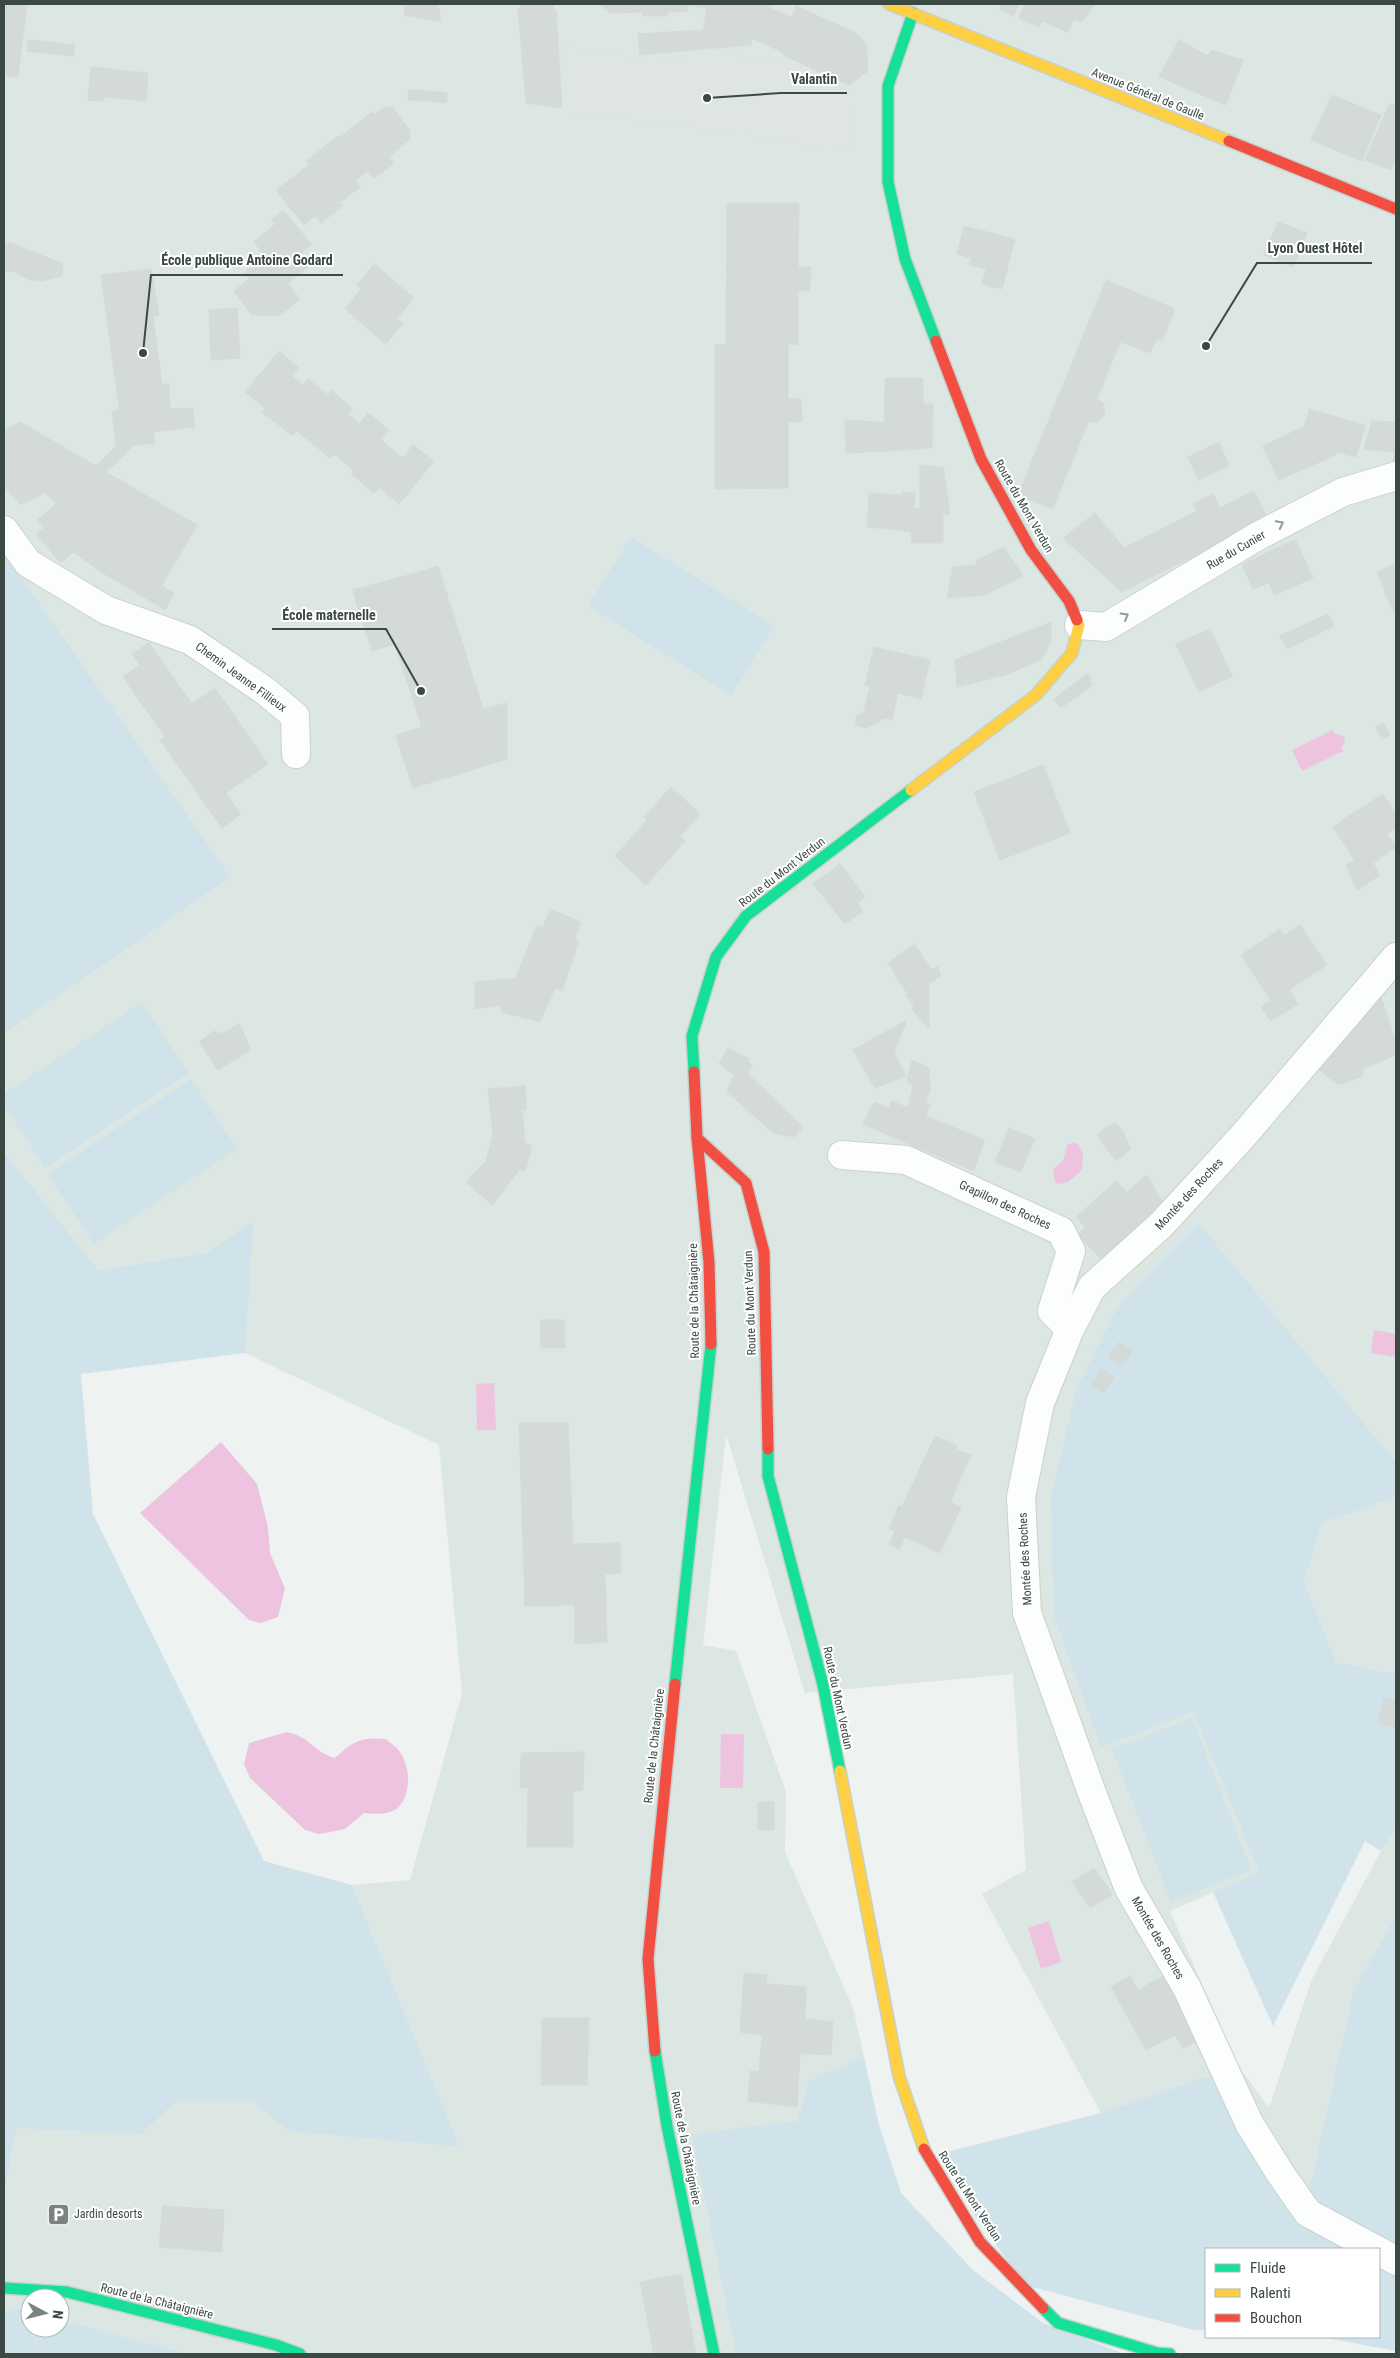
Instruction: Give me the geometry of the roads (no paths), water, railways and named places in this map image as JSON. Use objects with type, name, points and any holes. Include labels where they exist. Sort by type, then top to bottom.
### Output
[{"type":"street","name":"Avenue Général de Gaulle","points":[[889,4],[1396,210]]},
{"type":"street","name":"Route du Mont Verdun","points":[[913,13],[888,86],[888,182],[905,259],[981,459],[1031,550],[1070,601],[1080,625],[1072,653],[1036,695],[746,916],[716,957],[692,1036],[697,1138],[746,1183],[764,1252],[768,1476],[823,1685],[899,2076],[926,2156],[980,2242],[1058,2323],[1157,2353],[1170,2354]]},
{"type":"street","name":"Rue du Cunier","points":[[1080,625],[1106,627],[1267,531],[1344,492],[1396,476]]},
{"type":"street","name":"Chemin Jeanne Fillieux","points":[[4,530],[28,563],[106,610],[190,640],[264,690],[295,716],[296,754]]},
{"type":"street","name":"Montée des Roches","points":[[1373,2248],[1308,2213],[1249,2123],[1187,1988],[1129,1889],[1092,1793],[1028,1613],[1021,1497],[1040,1403],[1070,1329],[1092,1287],[1161,1225],[1242,1137],[1396,957]]},
{"type":"street","name":"Route de la Châtaignière","points":[[697,1138],[709,1262],[711,1346],[661,1813],[648,1959],[653,2038],[667,2126],[714,2354]]},
{"type":"street","name":"Grapillon des Roches","points":[[842,1155],[906,1160],[1061,1231],[1071,1250],[1052,1311],[1070,1329]]},
{"type":"street","points":[[1380,2253],[1396,2261]]},
{"type":"street","name":"Route de la Châtaignière","points":[[4,2288],[67,2292],[276,2345],[300,2354]]},
{"type":"place","name":"Valantin","points":[[707,98]]},
{"type":"place","name":"Lyon Ouest Hôtel","points":[[1206,346]]},
{"type":"place","name":"École publique Antoine Godard","points":[[143,353]]},
{"type":"place","name":"École maternelle","points":[[421,691]]},
{"type":"place","name":"Jardin desorts","points":[[58,2214]]}]
